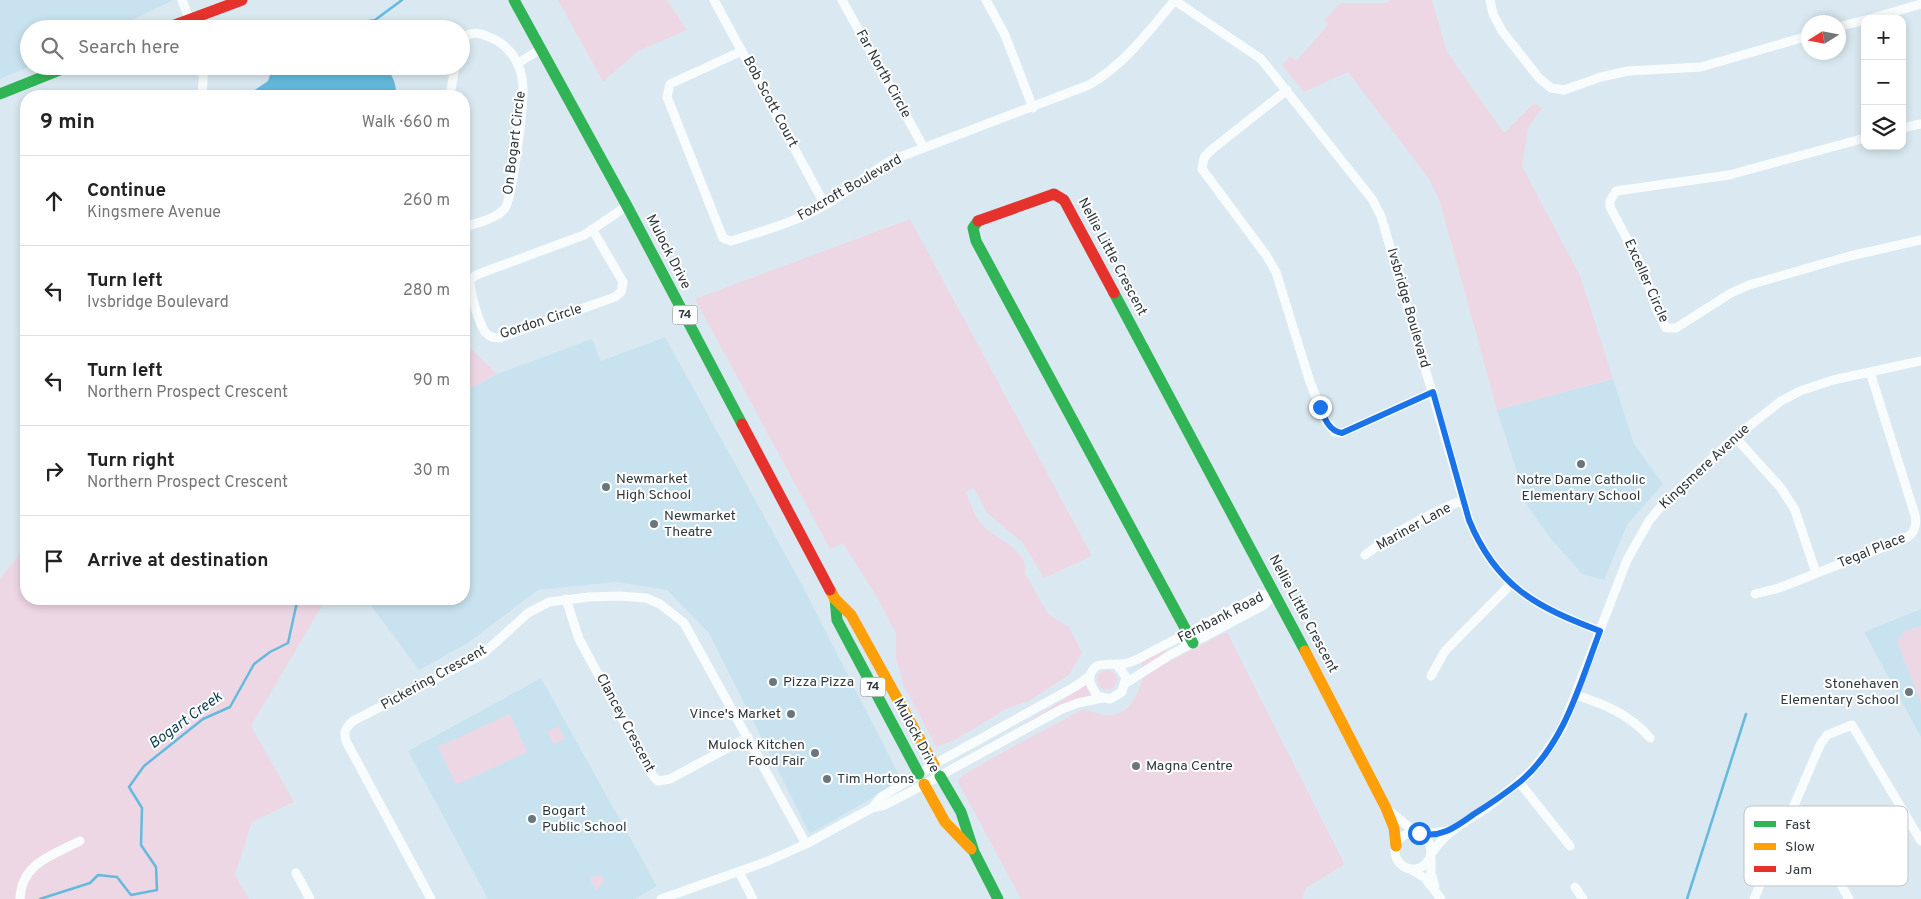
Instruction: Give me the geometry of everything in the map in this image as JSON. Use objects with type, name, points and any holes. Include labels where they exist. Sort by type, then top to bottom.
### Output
[{"type":"main road","points":[[200,20],[242,0]]},
{"type":"main road","name":"Mulock Drive","points":[[514,0],[628,206],[835,599],[851,615],[961,812],[974,852],[998,899]]},
{"type":"main road","points":[[0,94],[48,75]]},
{"type":"main road","name":"Nellie Little Crescent","points":[[1191,638],[976,241],[973,229],[974,224],[982,218],[1047,195],[1054,194],[1064,200],[1275,593],[1386,808],[1394,828],[1396,846]]},
{"type":"main road","name":"Mulock Drive","points":[[835,599],[837,620],[944,822],[974,852]]},
{"type":"street","points":[[182,0],[190,20]]},
{"type":"street","name":"Bob Scott Court","points":[[714,0],[825,205]]},
{"type":"street","name":"Far North Circle","points":[[842,0],[924,148]]},
{"type":"street","points":[[986,0],[1005,35],[1033,108]]},
{"type":"street","name":"Foxcroft Boulevard","points":[[742,51],[670,84],[667,97],[723,238],[731,241],[792,221],[825,205],[880,167],[924,148],[1033,108],[1089,85],[1111,73],[1135,49],[1175,0]]},
{"type":"street","name":"Ivsbridge Boulevard","points":[[1175,0],[1261,59],[1356,176],[1381,216],[1463,500],[1477,539],[1511,584],[1545,609],[1600,631]]},
{"type":"street","points":[[1490,0],[1493,14],[1502,31],[1539,78],[1551,88],[1564,90],[1601,77],[1628,71],[1700,68],[1801,38]]},
{"type":"street","points":[[1883,15],[1921,4]]},
{"type":"street","points":[[1846,26],[1861,21]]},
{"type":"street","name":"On Bogart Circle","points":[[470,34],[478,33],[494,39],[505,46],[518,63],[523,90],[509,198],[505,209],[470,224]]},
{"type":"street","points":[[518,63],[541,49]]},
{"type":"street","points":[[202,90],[203,75]]},
{"type":"street","points":[[451,90],[454,75]]},
{"type":"street","points":[[1287,90],[1210,151],[1204,158],[1202,169],[1266,255],[1276,272],[1310,382],[1326,420],[1335,432],[1342,433],[1433,392]]},
{"type":"street","points":[[1906,127],[1921,124]]},
{"type":"street","name":"Exceller Circle","points":[[1861,139],[1729,175],[1616,191],[1610,201],[1610,207],[1643,269],[1660,319],[1666,328],[1676,328],[1731,293],[1749,285],[1850,256],[1921,240]]},
{"type":"street","name":"Gordon Circle","points":[[592,230],[623,282],[621,292],[615,297],[500,338],[492,338],[485,332],[470,290],[470,280],[476,275],[584,235],[628,206]]},
{"type":"street","name":"Kingsmere Avenue","points":[[1431,855],[1440,840],[1449,831],[1519,782],[1542,758],[1564,726],[1627,560],[1649,521],[1662,505],[1735,437],[1766,412],[1800,391],[1833,380],[1921,361]]},
{"type":"street","name":"Tegal Place","points":[[1755,594],[1779,588],[1911,536],[1916,524],[1870,372]]},
{"type":"street","points":[[1735,437],[1781,488],[1795,510],[1816,573]]},
{"type":"street","name":"Mariner Lane","points":[[1365,555],[1386,539],[1412,524],[1463,500]]},
{"type":"street","points":[[1431,676],[1445,651],[1511,584]]},
{"type":"street","name":"Fernbank Road","points":[[1126,683],[1191,638],[1260,595],[1275,593]]},
{"type":"street","name":"Pickering Crescent","points":[[431,899],[346,741],[345,728],[353,722],[483,654],[503,638],[517,622],[538,607],[549,602],[566,599],[620,596],[646,598],[660,604],[684,623],[806,844]]},
{"type":"street","name":"Clancey Crescent","points":[[566,599],[578,639],[653,776],[658,781],[670,778],[748,737]]},
{"type":"street","name":"Fernbank Road","points":[[1116,664],[1138,659],[1191,638]]},
{"type":"street","points":[[661,899],[738,872],[806,844],[872,808],[881,797],[921,779],[940,776],[1062,710],[1078,703],[1102,698],[1110,699],[1118,695],[1126,683],[1124,672],[1116,664],[1101,664],[1094,669],[1090,676],[1076,686],[934,765],[921,779]]},
{"type":"street","points":[[1090,676],[1093,692],[1102,698]]},
{"type":"street","points":[[1576,694],[1601,702],[1639,724],[1650,738]]},
{"type":"street","points":[[1793,806],[1820,744],[1827,735],[1852,724],[1900,806]]},
{"type":"street","points":[[1519,782],[1570,846]]},
{"type":"street","name":"Nellie Little Crescent","points":[[1386,808],[1418,833]]},
{"type":"street","points":[[1908,819],[1921,841]]},
{"type":"street","name":"Kingsmere Avenue","points":[[1418,833],[1449,831]]},
{"type":"street","points":[[1418,833],[1430,842],[1431,873],[1439,895],[1425,878],[1397,860],[1396,846],[1404,835],[1418,833]]},
{"type":"street","points":[[20,899],[25,878],[33,865],[80,842]]},
{"type":"street","points":[[1410,869],[1421,867],[1431,855]]},
{"type":"street","points":[[738,872],[753,899]]},
{"type":"street","points":[[296,873],[310,899]]},
{"type":"street","points":[[1754,899],[1759,886]]},
{"type":"street","points":[[1842,886],[1849,899]]},
{"type":"street","points":[[1574,887],[1583,899]]},
{"type":"shaded area","points":[[0,0],[172,0],[132,20],[20,20],[20,71],[0,79]]},
{"type":"shaded area","points":[[558,0],[667,0],[687,30],[638,51],[603,82]]},
{"type":"shaded area","points":[[1389,0],[1432,0],[1447,52],[1504,133],[1534,103],[1542,108],[1528,128],[1522,166],[1581,278],[1613,379],[1497,410],[1440,202],[1429,179],[1348,72],[1304,92],[1282,65],[1290,56],[1296,61],[1329,24],[1324,20],[1341,3],[1388,3]]},
{"type":"shaded area","points":[[910,219],[1092,556],[1044,578],[1023,543],[987,513],[974,488],[966,492],[974,512],[986,529],[1016,550],[1022,557],[1025,564],[1025,573],[1048,614],[1069,627],[1082,653],[1069,675],[1029,701],[1008,708],[955,740],[936,747],[904,686],[896,659],[896,634],[878,599],[843,543],[830,549],[695,299]]},
{"type":"shaded area","name":"Newmarket High School","points":[[665,337],[802,585],[902,781],[810,834],[709,633],[667,590],[616,582],[538,590],[468,643],[419,670],[370,605],[470,605],[470,389],[497,374],[592,339],[601,361]]},
{"type":"shaded area","points":[[470,348],[497,374],[470,389]]},
{"type":"shaded area","name":"Notre Dame Catholic Elementary School","points":[[1613,379],[1634,444],[1663,484],[1627,525],[1604,580],[1582,574],[1551,539],[1528,507],[1497,410]]},
{"type":"shaded area","points":[[20,554],[20,605],[322,605],[251,726],[294,802],[252,822],[235,875],[249,899],[0,899],[0,579]]},
{"type":"shaded area","name":"Stonehaven Elementary School","points":[[1921,609],[1921,737],[1864,632]]},
{"type":"shaded area","points":[[1921,626],[1921,703],[1897,642],[1905,631]]},
{"type":"shaded area","name":"Magna Centre","points":[[1227,632],[1344,863],[1342,866],[1306,888],[1302,899],[1021,899],[958,782],[959,778],[1081,710],[1104,715],[1120,713],[1136,697],[1144,674]]},
{"type":"shaded area","points":[[1169,648],[1159,658],[1143,667],[1141,662]]},
{"type":"shaded area","points":[[1107,670],[1114,673],[1117,680],[1114,687],[1107,690],[1100,687],[1097,680],[1100,673]]},
{"type":"shaded area","name":"Bogart Public School","points":[[541,678],[657,886],[635,899],[488,899],[408,751]]},
{"type":"shaded area","points":[[1086,685],[1091,696],[1018,728]]},
{"type":"shaded area","points":[[510,714],[527,752],[456,785],[438,747]]},
{"type":"shaded area","points":[[558,726],[565,739],[554,744],[547,732]]},
{"type":"shaded area","points":[[601,875],[604,882],[596,890],[589,878]]},
{"type":"water","points":[[270,75],[391,75],[396,90],[255,90],[268,81]]},
{"type":"waterway","name":"Bogart Creek","points":[[375,20],[402,0]]},
{"type":"waterway","name":"Bogart Creek","points":[[40,899],[90,883],[98,875],[117,877],[131,895],[157,890],[156,867],[141,845],[142,808],[129,787],[144,766],[203,719],[230,707],[254,664],[270,652],[288,643],[296,605]]},
{"type":"waterway","points":[[1687,899],[1746,714]]},
{"type":"traffic: fast","points":[[514,0],[627,206],[742,424]]},
{"type":"traffic: fast","points":[[0,94],[48,75]]},
{"type":"traffic: fast","points":[[978,221],[973,228],[976,241],[1193,643]]},
{"type":"traffic: fast","points":[[1114,293],[1305,651]]},
{"type":"traffic: fast","points":[[835,599],[837,620],[919,774]]},
{"type":"traffic: fast","points":[[940,776],[961,812],[974,852],[998,899]]},
{"type":"traffic: slow","points":[[830,590],[835,599],[851,615],[934,765]]},
{"type":"traffic: slow","points":[[1305,651],[1386,808],[1394,828],[1396,846]]},
{"type":"traffic: slow","points":[[924,784],[945,822],[971,849]]},
{"type":"traffic: jam","points":[[188,20],[242,0]]},
{"type":"traffic: jam","points":[[978,221],[1054,194],[1064,200],[1114,293]]},
{"type":"traffic: jam","points":[[742,424],[830,590]]},
{"type":"place","name":"Notre Dame Catholic Elementary School","points":[[1581,464]]},
{"type":"place","name":"Newmarket High School","points":[[606,487]]},
{"type":"place","name":"Newmarket Theatre","points":[[654,524]]},
{"type":"place","name":"Pizza Pizza","points":[[773,682]]},
{"type":"place","name":"Stonehaven Elementary School","points":[[1909,692]]},
{"type":"place","name":"Vince's Market","points":[[791,714]]},
{"type":"place","name":"Mulock Kitchen Food Fair","points":[[815,753]]},
{"type":"place","name":"Magna Centre","points":[[1136,766]]},
{"type":"place","name":"Tim Hortons","points":[[827,779]]},
{"type":"place","name":"Bogart Public School","points":[[532,819]]},
{"type":"route","points":[[1320,407],[1331,428],[1335,432],[1342,433],[1433,392],[1469,520],[1477,539],[1492,562],[1511,584],[1545,609],[1600,631],[1564,726],[1531,771],[1506,790],[1496,801],[1449,831],[1433,834],[1419,833]]}]
